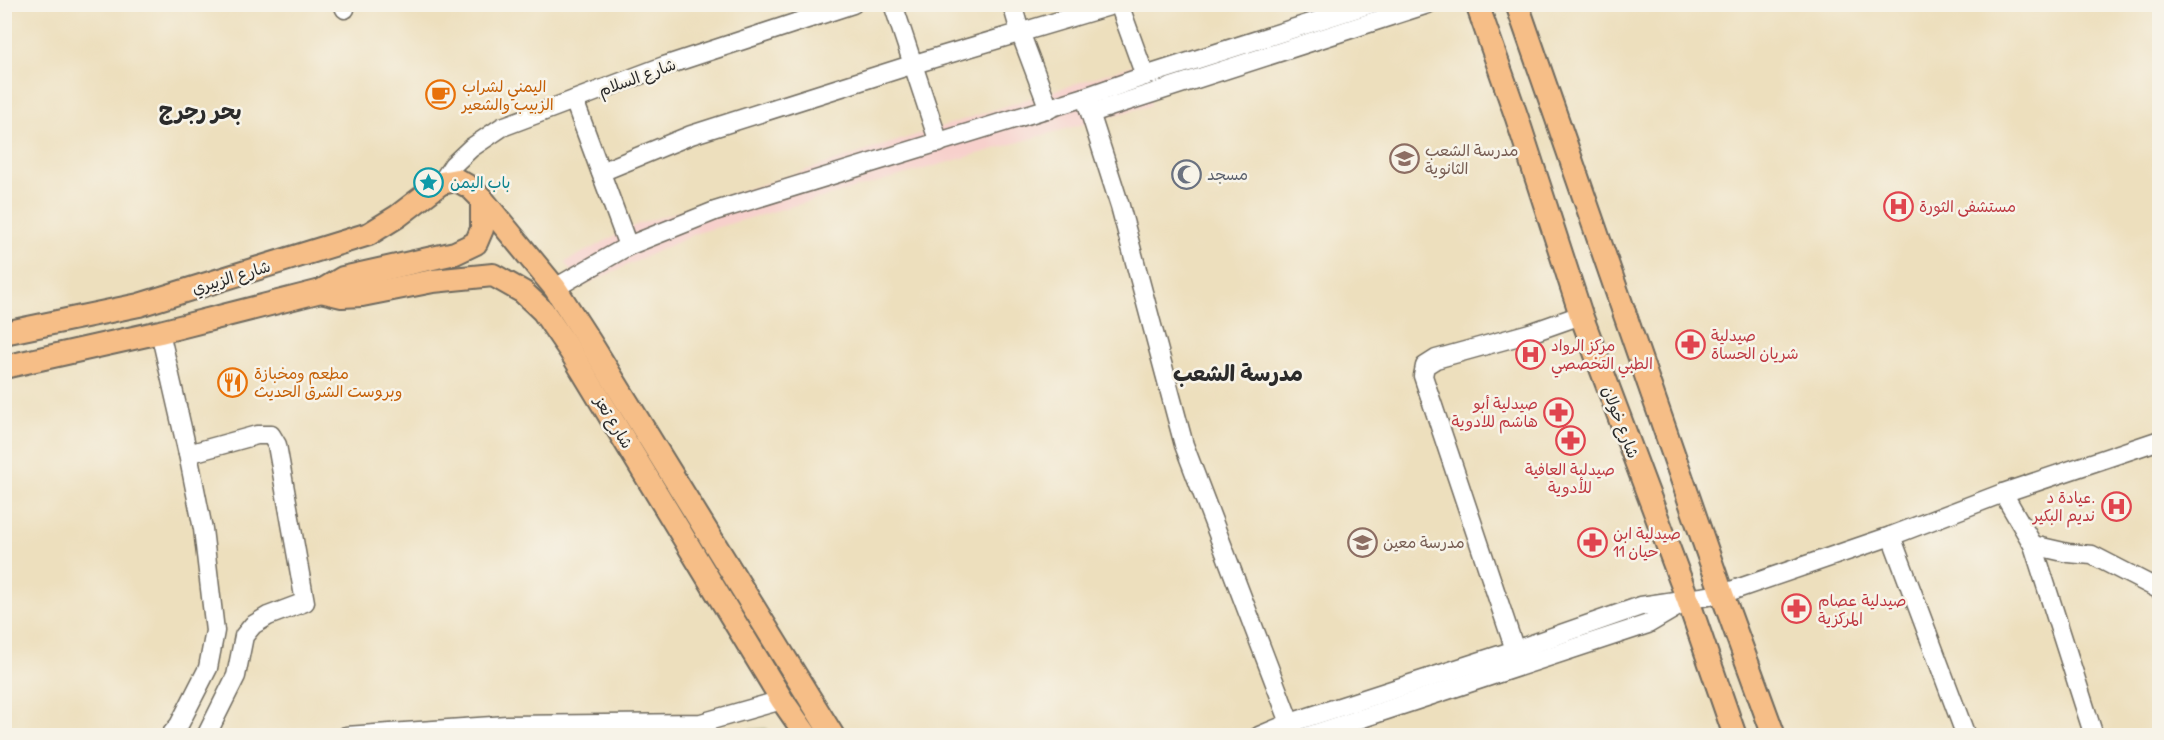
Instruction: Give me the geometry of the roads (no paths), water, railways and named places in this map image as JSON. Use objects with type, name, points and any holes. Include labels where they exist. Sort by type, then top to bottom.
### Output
[{"type":"main road","name":"شارع خولان","points":[[1477,4],[1581,315],[1688,600],[1735,735]]},
{"type":"main road","points":[[1517,4],[1722,594],[1774,735]]},
{"type":"main road","points":[[1517,118],[1552,104]]},
{"type":"main road","name":"شارع تعز","points":[[441,183],[457,180],[471,188],[555,288],[591,342],[833,735]]},
{"type":"main road","name":"شارع الزبيري","points":[[4,333],[140,305],[369,234],[398,216],[441,183]]},
{"type":"main road","points":[[321,291],[344,278],[455,253],[476,243],[482,229],[482,199]]},
{"type":"main road","name":"شارع تعز","points":[[321,291],[342,296],[362,295],[433,281],[493,275],[523,292],[543,312],[571,352],[783,700],[807,735]]},
{"type":"main road","name":"شارع الزبيري","points":[[4,368],[160,332],[321,291]]},
{"type":"street","name":"شارع السلام","points":[[441,183],[453,165],[471,148],[502,127],[664,66],[853,4]]},
{"type":"street","points":[[892,4],[939,143]]},
{"type":"street","points":[[1012,4],[1049,109]]},
{"type":"street","points":[[601,172],[691,135],[911,65],[1118,4],[1145,76]]},
{"type":"street","points":[[1088,105],[1145,76],[1370,4]]},
{"type":"street","points":[[555,288],[628,246],[715,211],[1049,109],[1088,105],[1428,4]]},
{"type":"street","points":[[574,100],[628,246]]},
{"type":"street","points":[[1088,105],[1120,206],[1184,445],[1292,729]]},
{"type":"street","points":[[1515,650],[1423,376],[1425,366],[1436,359],[1530,333],[1581,315]]},
{"type":"street","points":[[160,332],[203,529],[215,631],[208,668],[179,725],[170,735]]},
{"type":"street","points":[[188,454],[257,435],[271,435],[277,445],[305,602],[268,616],[253,625],[244,636],[236,676],[206,735]]},
{"type":"street","points":[[1259,735],[1292,729],[1641,606],[1722,594],[1891,536],[2003,493],[2160,440]]},
{"type":"street","points":[[2003,493],[2033,545],[2094,735]]},
{"type":"street","points":[[1891,536],[1966,735]]},
{"type":"street","points":[[2033,545],[2068,553],[2092,555],[2160,591]]},
{"type":"street","points":[[1308,735],[1648,624],[1688,600]]},
{"type":"street","points":[[346,735],[507,725],[701,723],[783,700]]},
{"type":"place","name":"اليمني لشراب الزبيب والشعير","points":[[441,95]]},
{"type":"place","name":"مدرسة الشعب الثانوية","points":[[1404,159]]},
{"type":"place","name":"مسجد","points":[[1186,174]]},
{"type":"place","name":"باب اليمن","points":[[429,182]]},
{"type":"place","name":"مستشفى الثورة","points":[[1898,206]]},
{"type":"place","name":"صيدلية شريان الحساة","points":[[1690,344]]},
{"type":"place","name":"مركز الرواد الطبي التخصصي","points":[[1530,354]]},
{"type":"place","name":"مطعم ومخبازة وبروست الشرق الحديث","points":[[233,382]]},
{"type":"place","name":"صيدلية أبو هاشم للادوية","points":[[1559,412]]},
{"type":"place","name":"صيدلية العافية للأدوية","points":[[1570,441]]},
{"type":"place","name":"عيادة د. نديم البكير","points":[[2116,506]]},
{"type":"place","name":"مدرسة معين","points":[[1362,542]]},
{"type":"place","name":"صيدلية ابن حيان 11","points":[[1592,542]]},
{"type":"place","name":"صيدلية عصام المركزية","points":[[1797,609]]},
{"type":"district","name":"بحر رجرج","points":[[200,111]]},
{"type":"district","name":"مدرسة الشعب","points":[[1238,373]]}]
